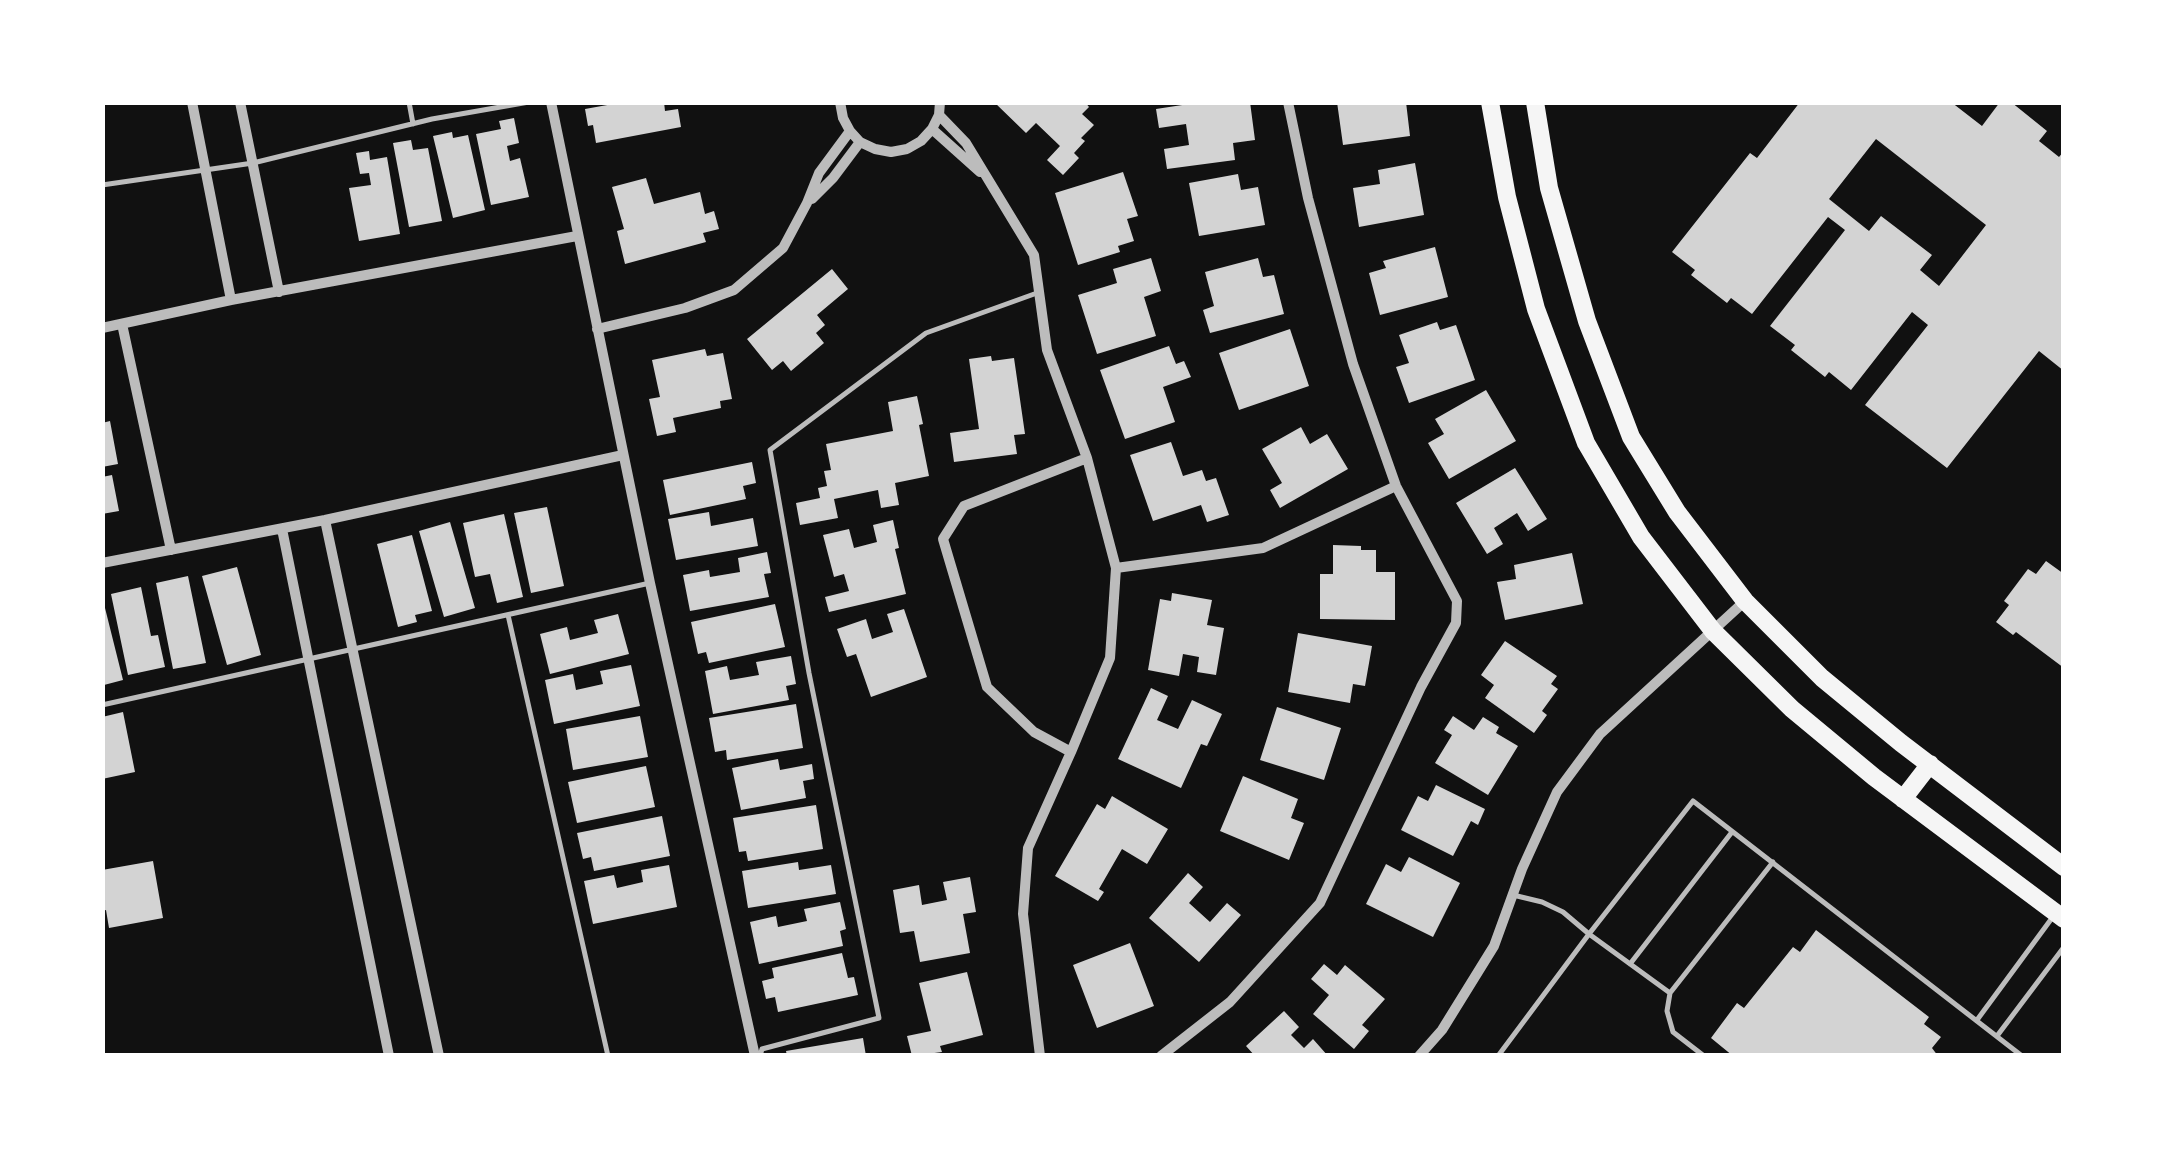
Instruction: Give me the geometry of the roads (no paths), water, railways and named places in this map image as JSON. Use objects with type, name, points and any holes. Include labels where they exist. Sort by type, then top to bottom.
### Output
[{"type":"main road","points":[[1490,102],[1506,197],[1536,309],[1586,443],[1641,536],[1713,630],[1792,709],[1903,799],[2061,912]]},
{"type":"main road","points":[[1534,102],[1549,188],[1582,302],[1630,437],[1677,512],[1745,601],[1848,700],[2064,867]]},
{"type":"main road","points":[[1903,799],[1930,764]]},
{"type":"street","points":[[192,102],[232,300]]},
{"type":"street","points":[[240,102],[280,292]]},
{"type":"street","points":[[552,102],[650,583],[757,1056]]},
{"type":"street","points":[[840,102],[842,118],[860,142],[891,152],[921,141],[932,129],[940,109]]},
{"type":"street","points":[[1161,1056],[1230,1002],[1320,903],[1421,686],[1456,623],[1457,601],[1396,486],[1353,364],[1308,198],[1288,102]]},
{"type":"street","points":[[940,109],[966,143],[1034,255],[1048,350],[1087,458],[1116,568],[1110,658],[1028,848],[1023,914],[1040,1056]]},
{"type":"street","points":[[932,129],[988,179]]},
{"type":"street","points":[[597,329],[685,308],[734,290],[784,248],[820,173],[850,131]]},
{"type":"street","points":[[807,204],[834,178],[860,142]]},
{"type":"street","points":[[102,328],[577,236]]},
{"type":"street","points":[[122,324],[171,550]]},
{"type":"street","points":[[102,562],[325,520],[623,455]]},
{"type":"street","points":[[1072,752],[1034,732],[987,688],[943,539],[964,506],[1087,458]]},
{"type":"street","points":[[1116,568],[1264,548],[1396,486]]},
{"type":"street","points":[[325,520],[439,1056]]},
{"type":"street","points":[[282,528],[389,1056]]},
{"type":"street","points":[[1418,1056],[1442,1030],[1494,946],[1558,792],[1600,734],[1745,601]]},
{"type":"lane","points":[[409,102],[414,124]]},
{"type":"lane","points":[[102,185],[254,163],[414,124],[529,102]]},
{"type":"lane","points":[[757,1056],[762,1049],[879,1018],[809,673],[770,450],[926,333],[1039,292]]},
{"type":"lane","points":[[102,705],[650,583]]},
{"type":"lane","points":[[508,614],[608,1056]]},
{"type":"lane","points":[[1498,1056],[1693,801],[2022,1056]]},
{"type":"lane","points":[[1630,964],[1733,832]]},
{"type":"lane","points":[[1704,1056],[1673,1032],[1667,1011],[1670,994],[1773,862]]},
{"type":"lane","points":[[1513,894],[1563,912],[1670,994]]},
{"type":"lane","points":[[1977,1020],[2061,912]]},
{"type":"lane","points":[[1997,1036],[2064,948]]}]
